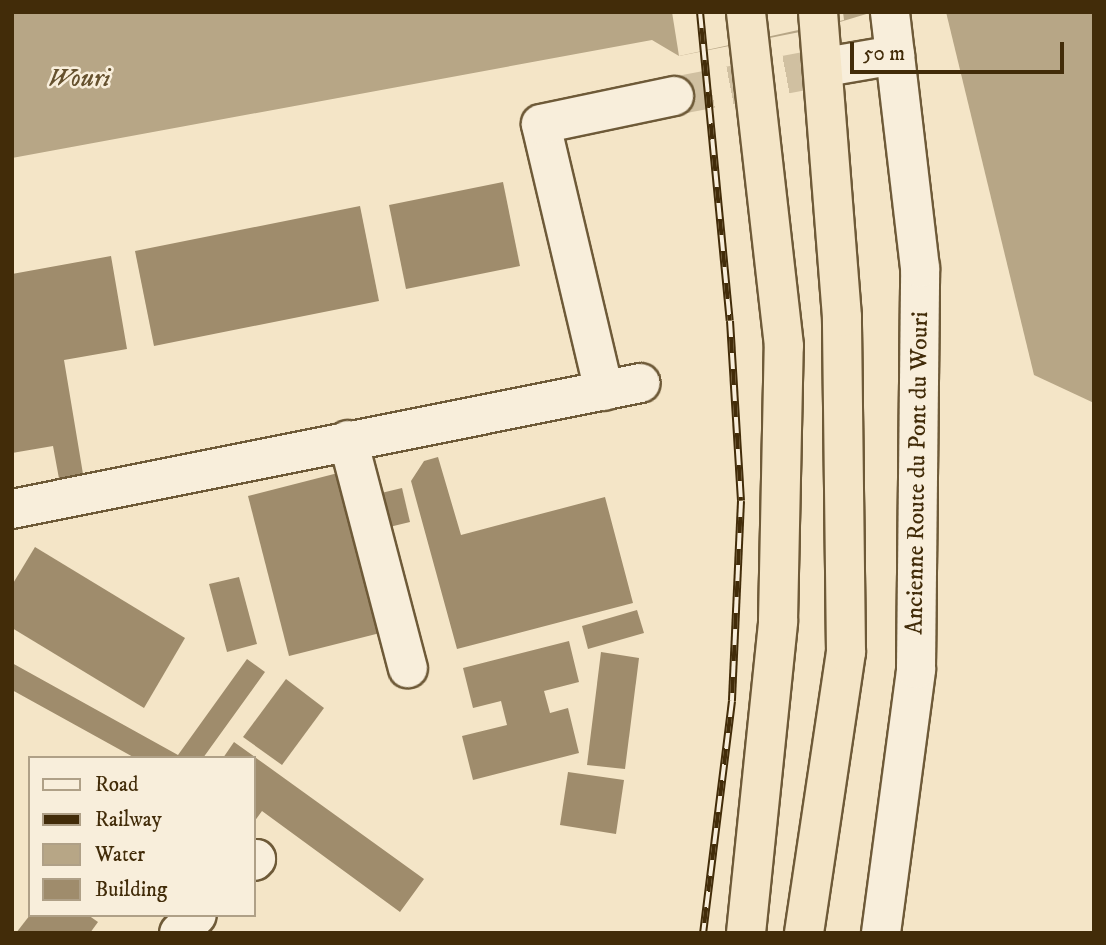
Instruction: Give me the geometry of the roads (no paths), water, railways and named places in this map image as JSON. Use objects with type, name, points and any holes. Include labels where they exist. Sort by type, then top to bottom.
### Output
[{"type":"highway","points":[[804,933],[846,652],[842,317],[819,20]]},
{"type":"highway","points":[[746,933],[778,621],[784,346],[748,27]]},
{"type":"street","name":"Ancienne Route du Pont du Wouri","points":[[881,933],[916,669],[920,268],[890,12]]},
{"type":"street","points":[[837,65],[895,55]]},
{"type":"street","points":[[604,391],[541,124],[674,96]]},
{"type":"street","points":[[12,509],[641,383]]},
{"type":"street","points":[[348,440],[408,668]]},
{"type":"street","points":[[179,933],[195,917]]},
{"type":"water","name":"Wouri","points":[[12,12],[873,12],[820,28],[679,56],[652,40],[12,158]]},
{"type":"water","points":[[946,12],[1094,12],[1094,403],[1034,375]]},
{"type":"tunnel","points":[[674,96],[837,65]]},
{"type":"railway","points":[[700,12],[730,321],[741,501],[732,701],[703,933]]}]
